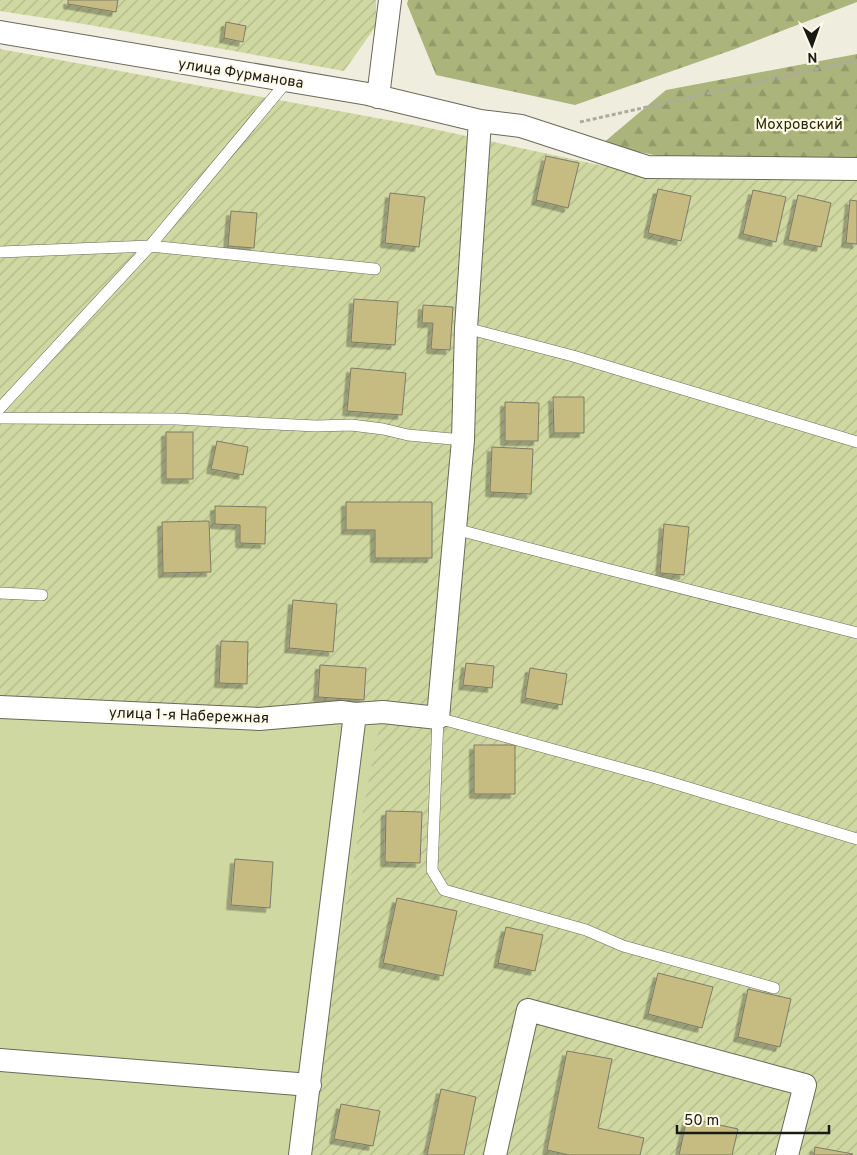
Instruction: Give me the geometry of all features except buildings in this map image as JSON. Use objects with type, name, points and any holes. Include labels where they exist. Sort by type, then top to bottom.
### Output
[{"type":"street","points":[[378,97],[390,0]]},
{"type":"street","name":"улица Фурманова","points":[[0,32],[368,94],[480,121],[521,126],[647,167],[857,168]]},
{"type":"street","points":[[438,718],[463,440],[466,328],[480,121]]},
{"type":"street","name":"улица 1-я Набережная","points":[[0,708],[260,719],[341,712],[355,714],[382,712],[438,718]]},
{"type":"street","points":[[300,1155],[355,714]]},
{"type":"street","points":[[495,1155],[528,1010],[805,1085],[786,1155]]},
{"type":"street","points":[[0,1060],[310,1085]]},
{"type":"lane","points":[[0,408],[150,246],[288,80]]},
{"type":"lane","points":[[0,252],[150,246],[375,269]]},
{"type":"lane","points":[[466,328],[573,356],[857,442]]},
{"type":"lane","points":[[0,418],[176,419],[316,426],[351,425],[383,429],[408,435],[463,440]]},
{"type":"lane","points":[[455,528],[857,633]]},
{"type":"lane","points":[[0,593],[42,595]]},
{"type":"lane","points":[[774,988],[623,946],[586,930],[444,890],[432,870],[438,718],[656,778],[857,839]]},
{"type":"path","points":[[576,123],[853,61],[857,58]]},
{"type":"green space","points":[[0,0],[376,0],[376,26],[344,71],[90,25],[0,11]]},
{"type":"green space","points":[[408,0],[857,0],[857,2],[735,49],[575,105],[436,75],[407,4]]},
{"type":"green space","points":[[0,49],[415,125],[627,171],[857,169],[857,1155],[301,1155],[357,841],[382,713],[0,707]]},
{"type":"green space","name":"Мохровский","points":[[857,54],[857,193],[724,170],[602,144],[666,90]]},
{"type":"green space","points":[[0,707],[383,712],[357,841],[301,1155],[0,1155]]}]
